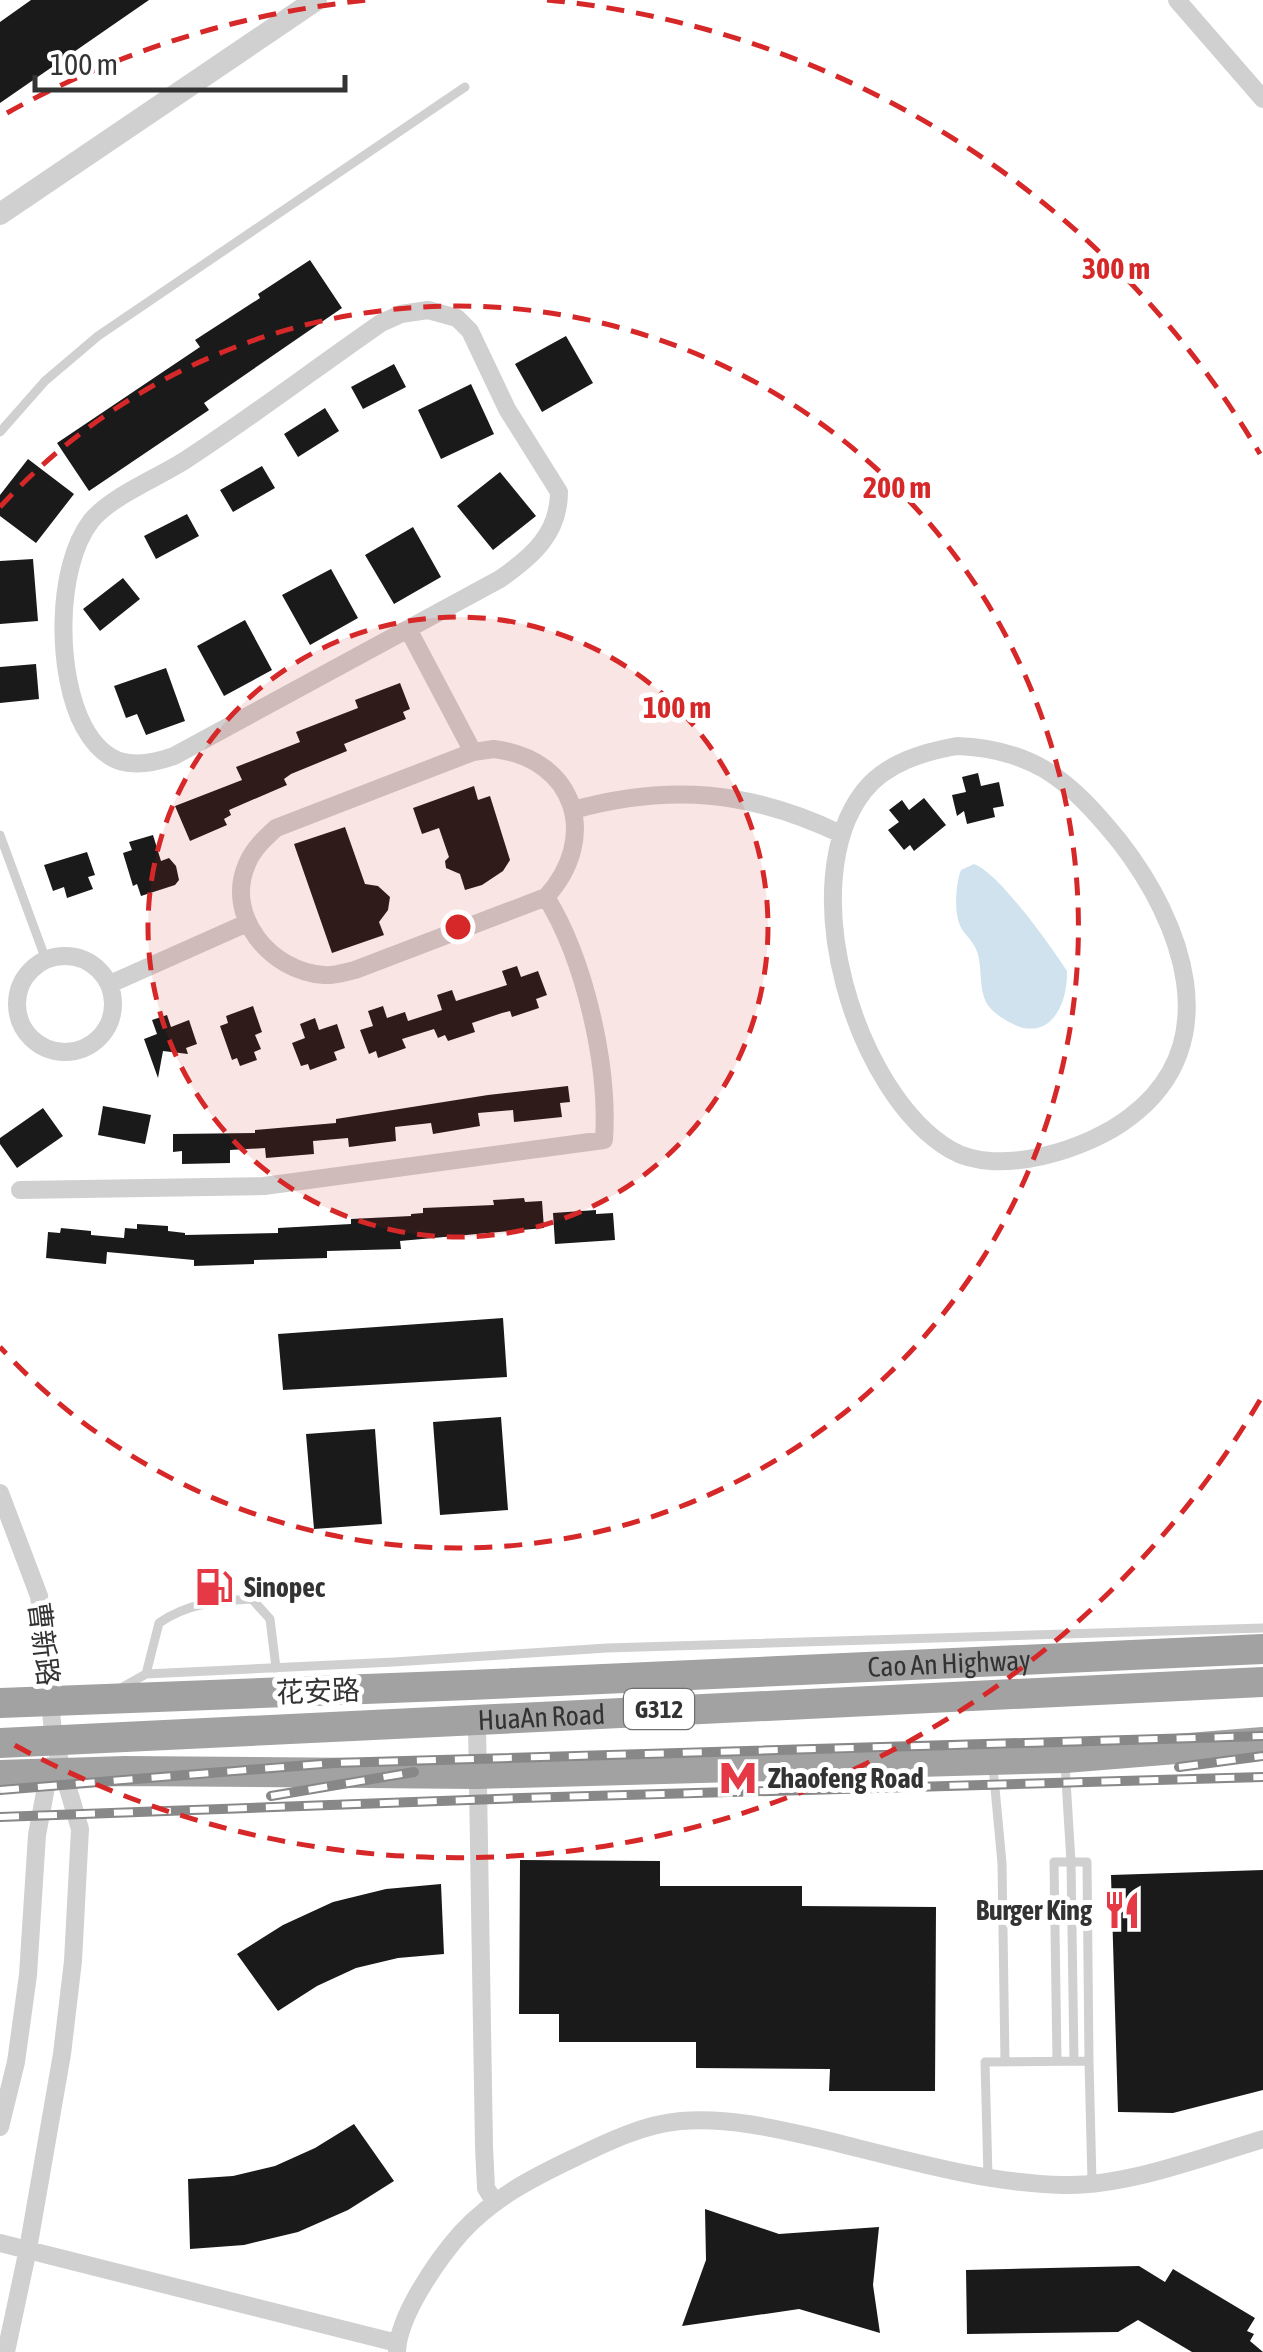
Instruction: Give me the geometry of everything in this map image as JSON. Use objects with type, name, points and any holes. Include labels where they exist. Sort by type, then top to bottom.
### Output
[{"type":"highway","name":"花安路","points":[[0,1702],[470,1686],[1263,1649]]},
{"type":"highway","name":"HuaAn Road","points":[[0,1742],[1263,1682]]},
{"type":"highway","points":[[0,1775],[125,1771],[477,1774],[1065,1758],[1263,1742]]},
{"type":"street","points":[[0,214],[316,0]]},
{"type":"street","points":[[1177,0],[1263,100]]},
{"type":"street","points":[[428,310],[457,318],[470,331],[507,409],[548,470],[559,492],[559,508],[553,527],[525,562],[408,629],[174,756],[132,766],[116,761],[84,728],[69,681],[64,619],[73,558],[95,516],[188,459],[381,323],[401,314],[428,310]]},
{"type":"street","points":[[408,629],[473,752]]},
{"type":"street","points":[[982,747],[1044,769],[1066,785],[1107,826],[1135,862],[1165,912],[1180,952],[1187,999],[1184,1034],[1175,1062],[1155,1092],[1130,1117],[1096,1138],[1055,1155],[1018,1160],[981,1158],[955,1152],[933,1138],[892,1091],[866,1046],[852,1009],[841,969],[836,926],[834,874],[842,834],[852,809],[881,774],[927,751],[982,747]]},
{"type":"street","points":[[494,750],[532,758],[551,771],[573,810],[576,834],[571,860],[561,881],[546,897],[355,970],[326,976],[300,970],[276,957],[258,941],[247,923],[241,887],[246,864],[276,828],[473,752],[494,750]]},
{"type":"street","points":[[573,810],[666,792],[704,794],[785,810],[842,834]]},
{"type":"street","points":[[20,1190],[264,1186],[604,1140],[606,1105],[597,1043],[565,927],[546,897]]},
{"type":"street","points":[[110,984],[247,923]]},
{"type":"street","points":[[64,955],[83,958],[99,969],[110,984],[114,1006],[108,1028],[93,1044],[72,1052],[50,1051],[31,1039],[19,1020],[16,1002],[20,984],[46,960],[64,955]]},
{"type":"street","points":[[0,1026],[19,1020]]},
{"type":"street","name":"曹新路","points":[[0,1493],[40,1596],[56,1775],[37,1835],[28,1976],[16,2062],[0,2128]]},
{"type":"street","points":[[476,1725],[484,2147],[486,2188],[494,2201]]},
{"type":"street","points":[[6,2352],[62,2054],[73,1961],[80,1829],[56,1775]]},
{"type":"street","points":[[0,2243],[397,2348],[417,2296],[451,2245],[494,2201],[535,2176],[638,2130],[681,2120],[731,2122],[784,2130],[988,2177],[1066,2185],[1146,2174],[1263,2140]]},
{"type":"lane","points":[[0,432],[44,380],[98,336],[465,88]]},
{"type":"lane","points":[[0,835],[46,960]]},
{"type":"lane","points":[[146,1674],[159,1623],[175,1612],[206,1601],[252,1599],[270,1619],[276,1668]]},
{"type":"lane","points":[[103,1699],[146,1674],[607,1648],[1263,1628]]},
{"type":"lane","points":[[1065,1758],[1074,2061]]},
{"type":"lane","points":[[992,1760],[1002,1863],[1005,2062]]},
{"type":"lane","points":[[1058,2061],[1054,1862],[1088,1862],[1092,2182]]},
{"type":"lane","points":[[988,2177],[986,2062],[1090,2061]]},
{"type":"water","points":[[974,864],[1010,895],[1067,971],[1064,997],[1045,1025],[1023,1028],[999,1016],[986,1002],[978,955],[960,927],[956,911],[961,870]]},
{"type":"building","points":[[31,0],[149,0],[0,103],[0,22]]},
{"type":"building","points":[[310,260],[342,308],[204,403],[209,410],[89,491],[57,443],[200,347],[195,340]]},
{"type":"building","points":[[566,336],[593,383],[542,412],[515,364]]},
{"type":"building","points":[[394,364],[406,387],[363,409],[351,387]]},
{"type":"building","points":[[471,384],[494,434],[441,459],[418,410]]},
{"type":"building","points":[[325,408],[339,431],[298,457],[284,434]]},
{"type":"building","points":[[28,459],[74,494],[36,543],[0,516],[0,495]]},
{"type":"building","points":[[262,466],[275,488],[233,512],[220,490]]},
{"type":"building","points":[[500,472],[536,516],[493,550],[457,506]]},
{"type":"building","points":[[187,514],[199,536],[156,559],[144,536]]},
{"type":"building","points":[[413,527],[441,577],[394,604],[365,555]]},
{"type":"building","points":[[33,559],[38,621],[0,624],[0,561]]},
{"type":"building","points":[[331,569],[358,618],[310,645],[282,595]]},
{"type":"building","points":[[123,578],[140,599],[100,631],[83,609]]},
{"type":"building","points":[[245,620],[272,670],[224,696],[197,646]]},
{"type":"building","points":[[36,664],[39,699],[0,703],[0,667]]},
{"type":"building","points":[[166,668],[185,721],[146,735],[137,714],[126,718],[114,686]]},
{"type":"building","points":[[400,683],[410,709],[403,712],[406,719],[344,744],[347,751],[291,774],[284,779],[287,785],[229,810],[231,815],[224,819],[227,825],[190,841],[175,806],[242,780],[236,767],[300,742],[296,732],[358,708],[355,700]]},
{"type":"building","points":[[978,773],[981,786],[999,782],[1004,806],[993,808],[995,817],[967,824],[964,811],[957,816],[952,795],[966,792],[962,777]]},
{"type":"building","points":[[474,786],[478,800],[490,796],[510,860],[503,871],[482,885],[465,890],[460,874],[446,868],[449,857],[439,828],[422,834],[413,808]]},
{"type":"building","points":[[924,798],[946,825],[914,851],[910,845],[904,850],[888,830],[899,822],[889,810],[902,800],[909,810]]},
{"type":"building","points":[[345,827],[365,884],[378,886],[390,897],[388,910],[379,922],[384,935],[332,953],[294,844]]},
{"type":"building","points":[[153,835],[161,861],[169,858],[176,866],[179,880],[175,885],[141,896],[137,884],[133,886],[123,853],[132,850],[129,842]]},
{"type":"building","points":[[87,852],[95,875],[88,877],[93,889],[67,898],[64,887],[53,891],[44,865]]},
{"type":"building","points":[[517,966],[521,977],[538,971],[547,995],[536,999],[539,1008],[512,1017],[510,1011],[472,1023],[475,1032],[448,1041],[445,1035],[438,1038],[434,1029],[402,1039],[406,1048],[378,1058],[376,1051],[369,1054],[360,1030],[373,1026],[368,1011],[383,1006],[387,1018],[405,1012],[408,1021],[442,1010],[437,995],[452,990],[456,1001],[507,985],[502,971]]},
{"type":"building","points":[[253,1006],[262,1032],[255,1035],[261,1049],[254,1052],[257,1060],[240,1066],[237,1058],[232,1060],[220,1026],[228,1023],[226,1016]]},
{"type":"building","points":[[167,1015],[171,1027],[189,1020],[197,1044],[186,1048],[188,1054],[163,1051],[158,1078],[144,1039],[157,1034],[152,1020]]},
{"type":"building","points":[[315,1018],[319,1030],[337,1024],[345,1048],[334,1052],[337,1060],[310,1070],[308,1064],[301,1066],[292,1043],[305,1038],[300,1024]]},
{"type":"building","points":[[568,1086],[570,1102],[560,1103],[562,1117],[514,1122],[513,1110],[478,1113],[480,1126],[433,1134],[431,1123],[395,1127],[396,1141],[349,1147],[348,1138],[313,1141],[314,1154],[266,1158],[265,1148],[230,1150],[230,1163],[182,1164],[182,1151],[173,1152],[173,1134],[255,1133]]},
{"type":"building","points":[[103,1106],[151,1115],[145,1144],[98,1135]]},
{"type":"building","points":[[43,1108],[63,1136],[17,1168],[0,1138]]},
{"type":"building","points":[[524,1198],[525,1202],[542,1201],[544,1228],[400,1241],[401,1249],[327,1251],[327,1258],[254,1260],[254,1264],[194,1266],[194,1260],[107,1252],[106,1264],[46,1258],[48,1232],[60,1233],[61,1228],[124,1238],[125,1228],[137,1229],[137,1224],[168,1226],[168,1231],[185,1235],[278,1233],[278,1228],[351,1224],[351,1219],[411,1216],[423,1213],[423,1208],[494,1205],[493,1200]]},
{"type":"building","points":[[596,1210],[596,1214],[613,1213],[615,1240],[555,1244],[553,1213]]},
{"type":"building","points":[[503,1318],[507,1377],[283,1390],[278,1334]]},
{"type":"building","points":[[501,1417],[508,1510],[440,1515],[433,1422]]},
{"type":"building","points":[[375,1429],[382,1524],[314,1529],[306,1434]]},
{"type":"building","points":[[520,1860],[660,1861],[660,1886],[802,1886],[802,1906],[936,1907],[935,2091],[829,2091],[830,2069],[696,2068],[696,2042],[559,2042],[559,2014],[519,2014]]},
{"type":"building","points":[[1263,1870],[1263,2090],[1173,2113],[1118,2112],[1111,1875]]},
{"type":"building","points":[[441,1884],[444,1954],[398,1958],[356,1968],[317,1986],[278,2011],[237,1954],[283,1925],[333,1902],[386,1889]]},
{"type":"building","points":[[354,2124],[394,2181],[348,2210],[298,2232],[244,2245],[190,2249],[188,2179],[233,2176],[275,2166]]},
{"type":"building","points":[[705,2209],[779,2234],[879,2227],[873,2285],[880,2333],[799,2309],[682,2326],[706,2260]]},
{"type":"building","points":[[1139,2266],[1165,2282],[1173,2269],[1255,2318],[1247,2331],[1254,2334],[1250,2341],[1263,2352],[1192,2352],[1138,2320],[1118,2332],[967,2334],[966,2270]]},
{"type":"railway","points":[[0,1790],[334,1763],[1263,1736]]},
{"type":"railway","points":[[1179,1767],[1263,1756]]},
{"type":"railway","points":[[271,1796],[414,1772]]},
{"type":"railway","points":[[0,1817],[1263,1777]]},
{"type":"place","name":"Sinopec","points":[[214,1587]]},
{"type":"place","name":"Zhaofeng Road","points":[[738,1778]]},
{"type":"place","name":"Burger King","points":[[1122,1910]]}]
